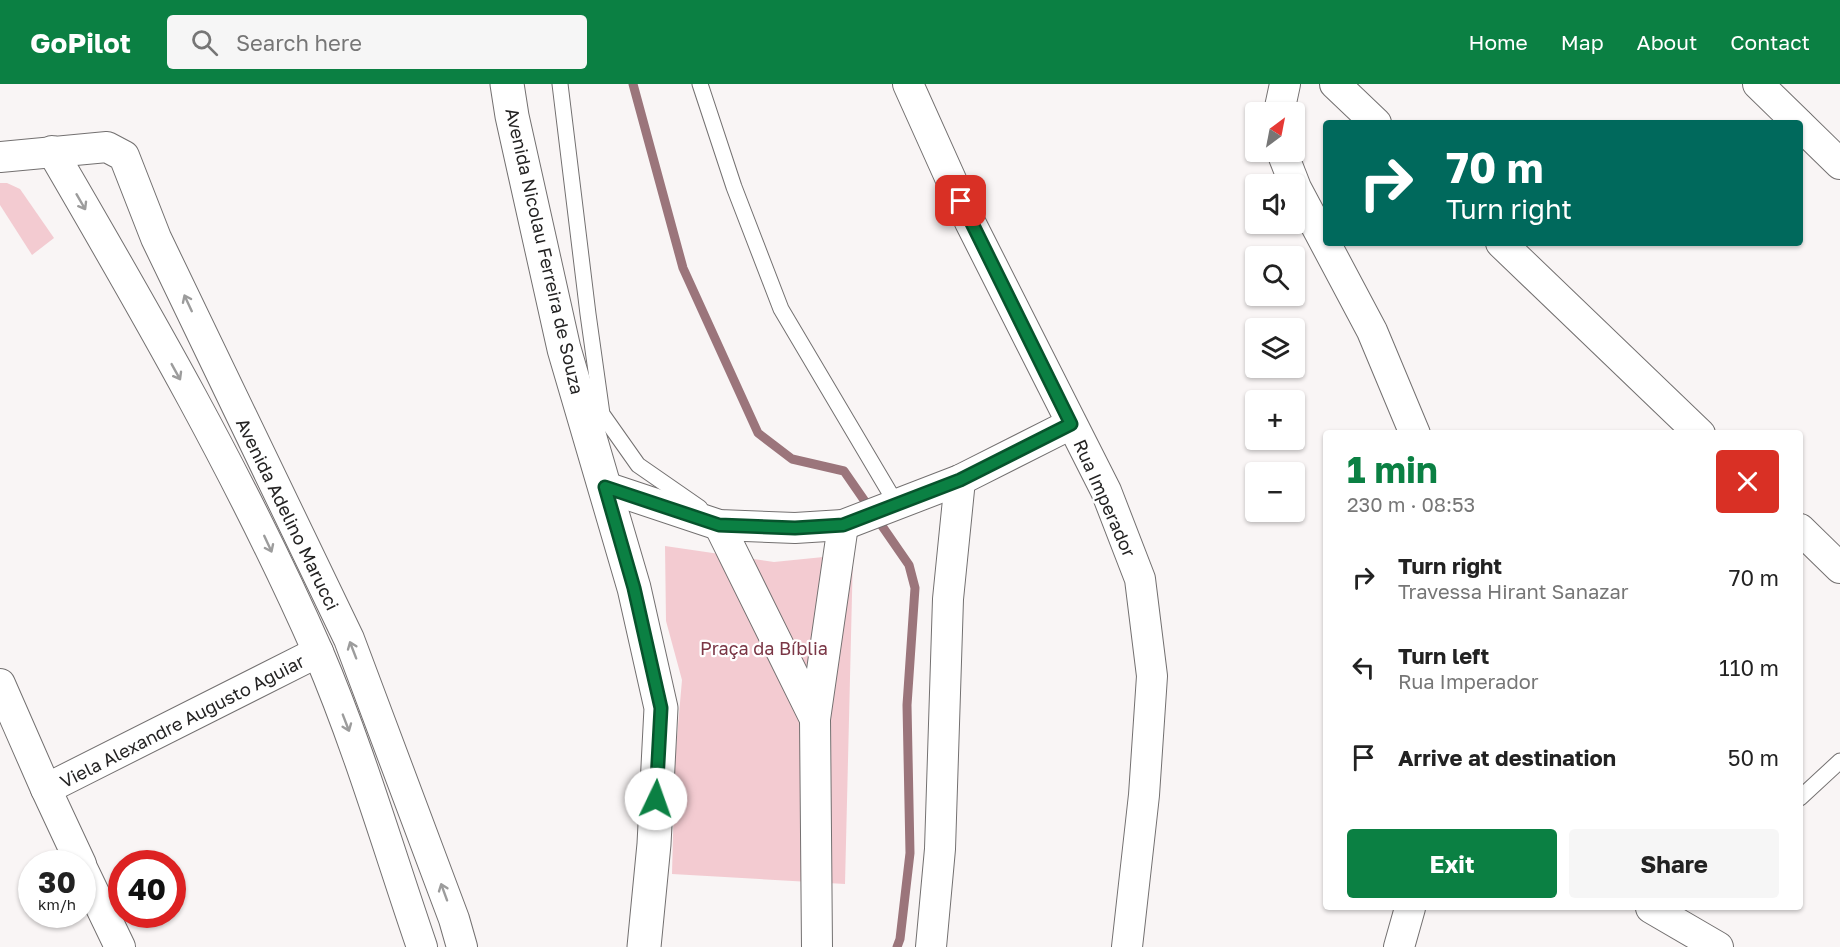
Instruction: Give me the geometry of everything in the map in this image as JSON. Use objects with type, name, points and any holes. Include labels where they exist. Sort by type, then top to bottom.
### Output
[{"type":"street","name":"Avenida Nicolau Ferreira de Souza","points":[[507,84],[512,116],[564,349],[634,588],[661,708],[654,844],[645,947]]},
{"type":"street","name":"Rua Imperador","points":[[908,84],[970,222],[1106,491],[1140,579],[1152,676],[1144,795],[1128,947]]},
{"type":"street","points":[[1281,102],[1285,84]]},
{"type":"street","points":[[1335,84],[1373,120]]},
{"type":"street","points":[[1758,84],[1795,120]]},
{"type":"street","points":[[1803,128],[1840,164]]},
{"type":"street","name":"Avenida Adelino Marucci","points":[[0,157],[107,147],[124,156],[156,238],[349,639],[450,908],[462,947]]},
{"type":"street","name":"Avenida Adelino Marucci","points":[[52,151],[115,260],[258,523],[318,652],[348,725],[422,947]]},
{"type":"street","points":[[1286,162],[1296,188],[1323,239]]},
{"type":"street","points":[[115,260],[156,238]]},
{"type":"street","points":[[1327,246],[1372,331],[1413,430]]},
{"type":"street","points":[[1504,246],[1696,430]]},
{"type":"street","points":[[605,487],[729,525],[795,528],[843,525],[960,480],[1071,424]]},
{"type":"street","points":[[932,947],[940,849],[948,599],[960,480]]},
{"type":"street","points":[[729,525],[815,719]]},
{"type":"street","points":[[817,947],[815,719],[843,525]]},
{"type":"street","points":[[1803,533],[1840,568]]},
{"type":"street","name":"Viela Alexandre Augusto Aguiar","points":[[45,789],[318,652]]},
{"type":"street","points":[[0,684],[45,789],[74,850]]},
{"type":"street","points":[[96,896],[120,947]]},
{"type":"street","points":[[1399,947],[1409,910]]},
{"type":"street","points":[[1667,911],[1718,947]]},
{"type":"lane","points":[[560,84],[602,414],[638,465],[700,509],[729,525]]},
{"type":"lane","points":[[700,84],[734,187],[781,309],[897,505]]},
{"type":"lane","points":[[1803,795],[1840,761]]},
{"type":"green space","points":[[0,183],[7,183],[20,189],[54,238],[32,255],[0,205]]},
{"type":"green space","name":"Praça da Bíblia","points":[[665,546],[774,562],[853,554],[845,884],[672,874],[675,760],[682,680],[666,621]]},
{"type":"waterway","points":[[633,84],[683,268],[758,433],[792,459],[844,471],[909,565],[915,588],[907,705],[910,853],[900,939],[897,947]]},
{"type":"route","points":[[656,799],[661,708],[634,588],[605,487],[719,525],[795,528],[843,525],[960,480],[1071,424],[961,201]]}]
